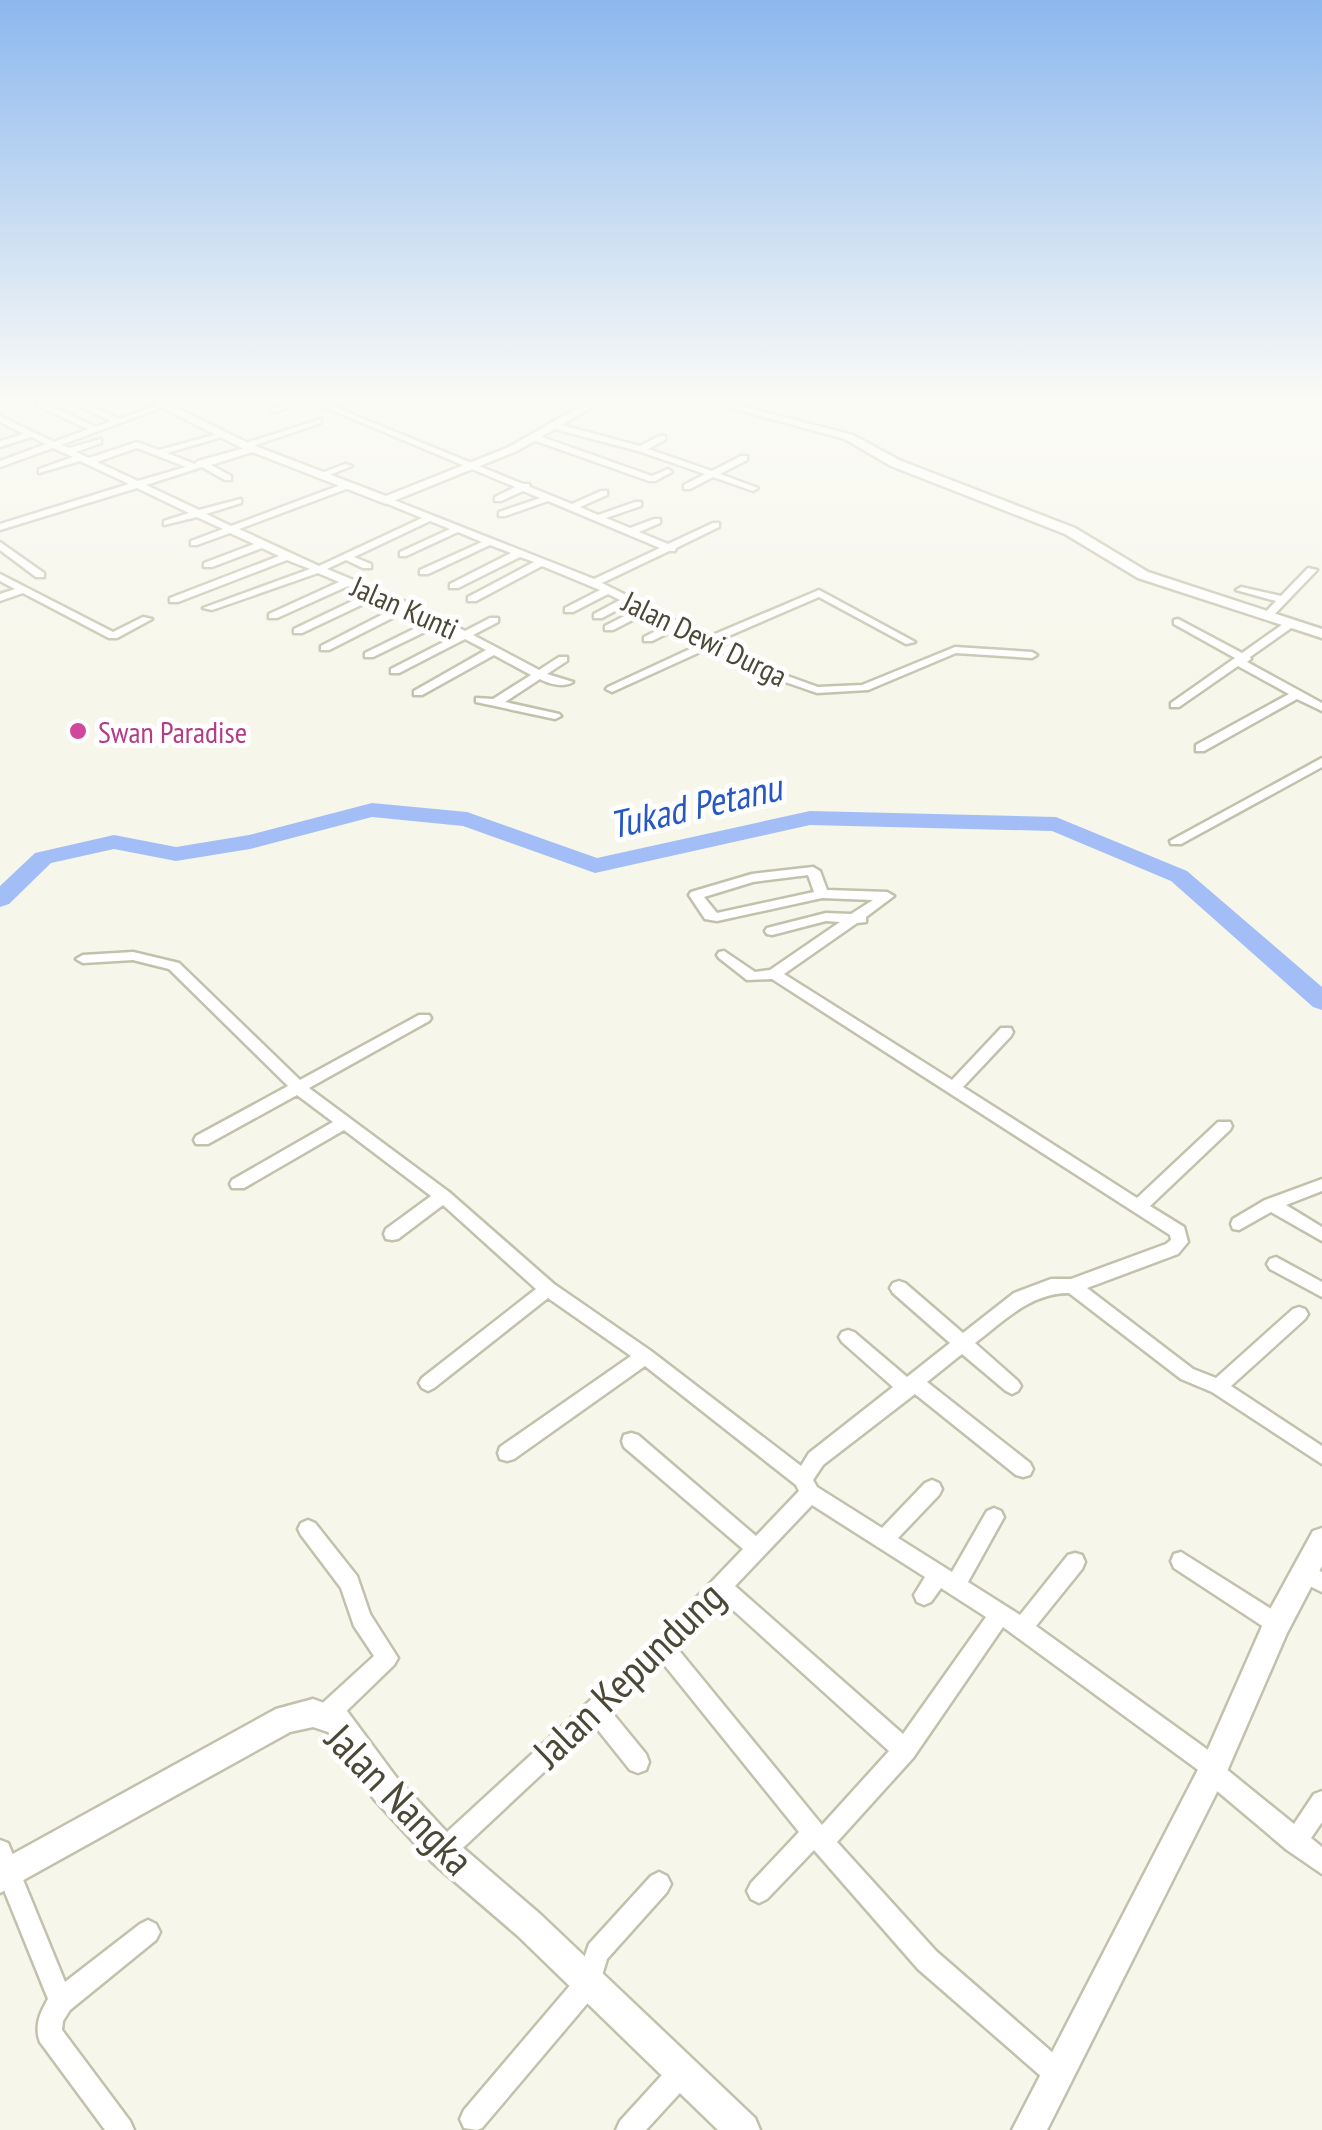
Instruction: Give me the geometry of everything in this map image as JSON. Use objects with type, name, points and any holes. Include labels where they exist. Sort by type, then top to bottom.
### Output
[{"type":"street","points":[[0,528],[77,502]]},
{"type":"street","name":"Jalan Kunti","points":[[172,502],[286,556],[407,606],[536,672],[567,682]]},
{"type":"street","points":[[167,523],[234,502]]},
{"type":"street","points":[[194,542],[302,502]]},
{"type":"street","name":"Jalan Dewi Durga","points":[[392,502],[594,583],[680,623],[790,682],[834,692],[864,688],[955,650],[1032,655]]},
{"type":"street","points":[[502,514],[535,502]]},
{"type":"street","points":[[565,502],[672,549]]},
{"type":"street","points":[[575,506],[583,502]]},
{"type":"street","points":[[997,502],[1070,531],[1144,575],[1322,634]]},
{"type":"street","points":[[601,517],[638,504]]},
{"type":"street","points":[[208,608],[320,569],[429,518]]},
{"type":"street","points":[[632,531],[657,521]]},
{"type":"street","points":[[594,583],[716,525]]},
{"type":"street","points":[[404,554],[456,529]]},
{"type":"street","points":[[424,572],[488,542]]},
{"type":"street","points":[[0,544],[40,574]]},
{"type":"street","points":[[208,566],[263,544]]},
{"type":"street","points":[[454,586],[518,554]]},
{"type":"street","points":[[174,600],[286,556]]},
{"type":"street","points":[[347,557],[367,566]]},
{"type":"street","points":[[472,600],[542,562]]},
{"type":"street","points":[[1266,617],[1308,575],[1322,586]]},
{"type":"street","points":[[0,577],[114,636],[148,619]]},
{"type":"street","points":[[273,616],[348,582]]},
{"type":"street","points":[[0,598],[20,590]]},
{"type":"street","points":[[570,610],[609,590]]},
{"type":"street","points":[[1241,590],[1284,600]]},
{"type":"street","points":[[612,689],[820,593],[910,642]]},
{"type":"street","points":[[298,631],[375,594]]},
{"type":"street","points":[[598,616],[629,600]]},
{"type":"street","points":[[325,648],[407,606]]},
{"type":"street","points":[[610,628],[648,608]]},
{"type":"street","points":[[395,671],[494,620]]},
{"type":"street","points":[[369,654],[438,621]]},
{"type":"street","points":[[1178,622],[1322,708]]},
{"type":"street","points":[[648,640],[680,623]]},
{"type":"street","points":[[1175,705],[1290,624]]},
{"type":"street","points":[[418,693],[495,650]]},
{"type":"street","points":[[495,703],[536,672],[563,658]]},
{"type":"street","points":[[1200,748],[1297,694]]},
{"type":"street","points":[[480,700],[555,716]]},
{"type":"street","points":[[1176,841],[1322,762]]},
{"type":"street","points":[[724,955],[752,977],[774,974],[861,918],[886,895],[822,894],[717,918],[710,916],[695,898],[752,878],[813,871],[822,894]]},
{"type":"street","points":[[772,931],[826,916],[861,918]]},
{"type":"street","points":[[82,959],[132,956],[174,966],[300,1089],[443,1196],[548,1290],[644,1356],[882,1542],[1022,1628],[1213,1770],[1322,1862]]},
{"type":"street","points":[[774,974],[1140,1205],[1224,1126]]},
{"type":"street","points":[[202,1140],[424,1018]]},
{"type":"street","points":[[953,1088],[1006,1032]]},
{"type":"street","points":[[238,1184],[344,1122]]},
{"type":"street","points":[[1239,1224],[1270,1204],[1322,1185]]},
{"type":"street","points":[[392,1234],[443,1196]]},
{"type":"street","points":[[1270,1204],[1322,1235]]},
{"type":"street","name":"Jalan Kepundung","points":[[443,1851],[663,1647],[721,1586],[806,1486],[816,1458],[1020,1298],[1051,1286],[1072,1286],[1178,1244],[1178,1232],[1140,1205]]},
{"type":"street","points":[[1276,1264],[1322,1290]]},
{"type":"street","points":[[1072,1286],[1188,1374],[1218,1386],[1322,1456]]},
{"type":"street","points":[[899,1288],[1012,1386]]},
{"type":"street","points":[[428,1383],[548,1290]]},
{"type":"street","points":[[1218,1386],[1299,1314]]},
{"type":"street","points":[[848,1337],[1023,1469]]},
{"type":"street","points":[[507,1453],[644,1356]]},
{"type":"street","points":[[631,1440],[757,1548]]},
{"type":"street","points":[[882,1542],[932,1489]]},
{"type":"street","points":[[924,1595],[947,1580],[994,1517]]},
{"type":"street","points":[[308,1529],[350,1583],[364,1624],[387,1658],[323,1718]]},
{"type":"street","points":[[1030,2130],[1213,1770],[1277,1624],[1313,1578],[1322,1540]]},
{"type":"street","points":[[1180,1560],[1277,1624]]},
{"type":"street","points":[[1022,1628],[1075,1562]]},
{"type":"street","points":[[721,1586],[904,1750]]},
{"type":"street","points":[[759,1891],[818,1838],[904,1750],[1000,1614]]},
{"type":"street","points":[[663,1647],[818,1838],[928,1960],[1059,2076]]},
{"type":"street","points":[[596,1710],[638,1762]]},
{"type":"street","name":"Jalan Nangka","points":[[4,1867],[286,1719],[314,1714],[336,1721],[385,1788],[443,1851],[743,2130]]},
{"type":"street","points":[[1295,1842],[1322,1802]]},
{"type":"street","points":[[4,1867],[61,2001]]},
{"type":"street","points":[[473,2120],[588,1983],[597,1952],[658,1884]]},
{"type":"street","points":[[121,2130],[49,2033],[51,2018],[61,2001],[148,1932]]},
{"type":"street","points":[[629,2130],[682,2074]]},
{"type":"waterway","name":"Tukad Petanu","points":[[0,899],[43,858],[114,842],[176,854],[250,842],[372,810],[467,819],[595,866],[810,818],[1056,824],[1179,876],[1322,1001]]},
{"type":"place","name":"Swan Paradise","points":[[78,731]]}]
